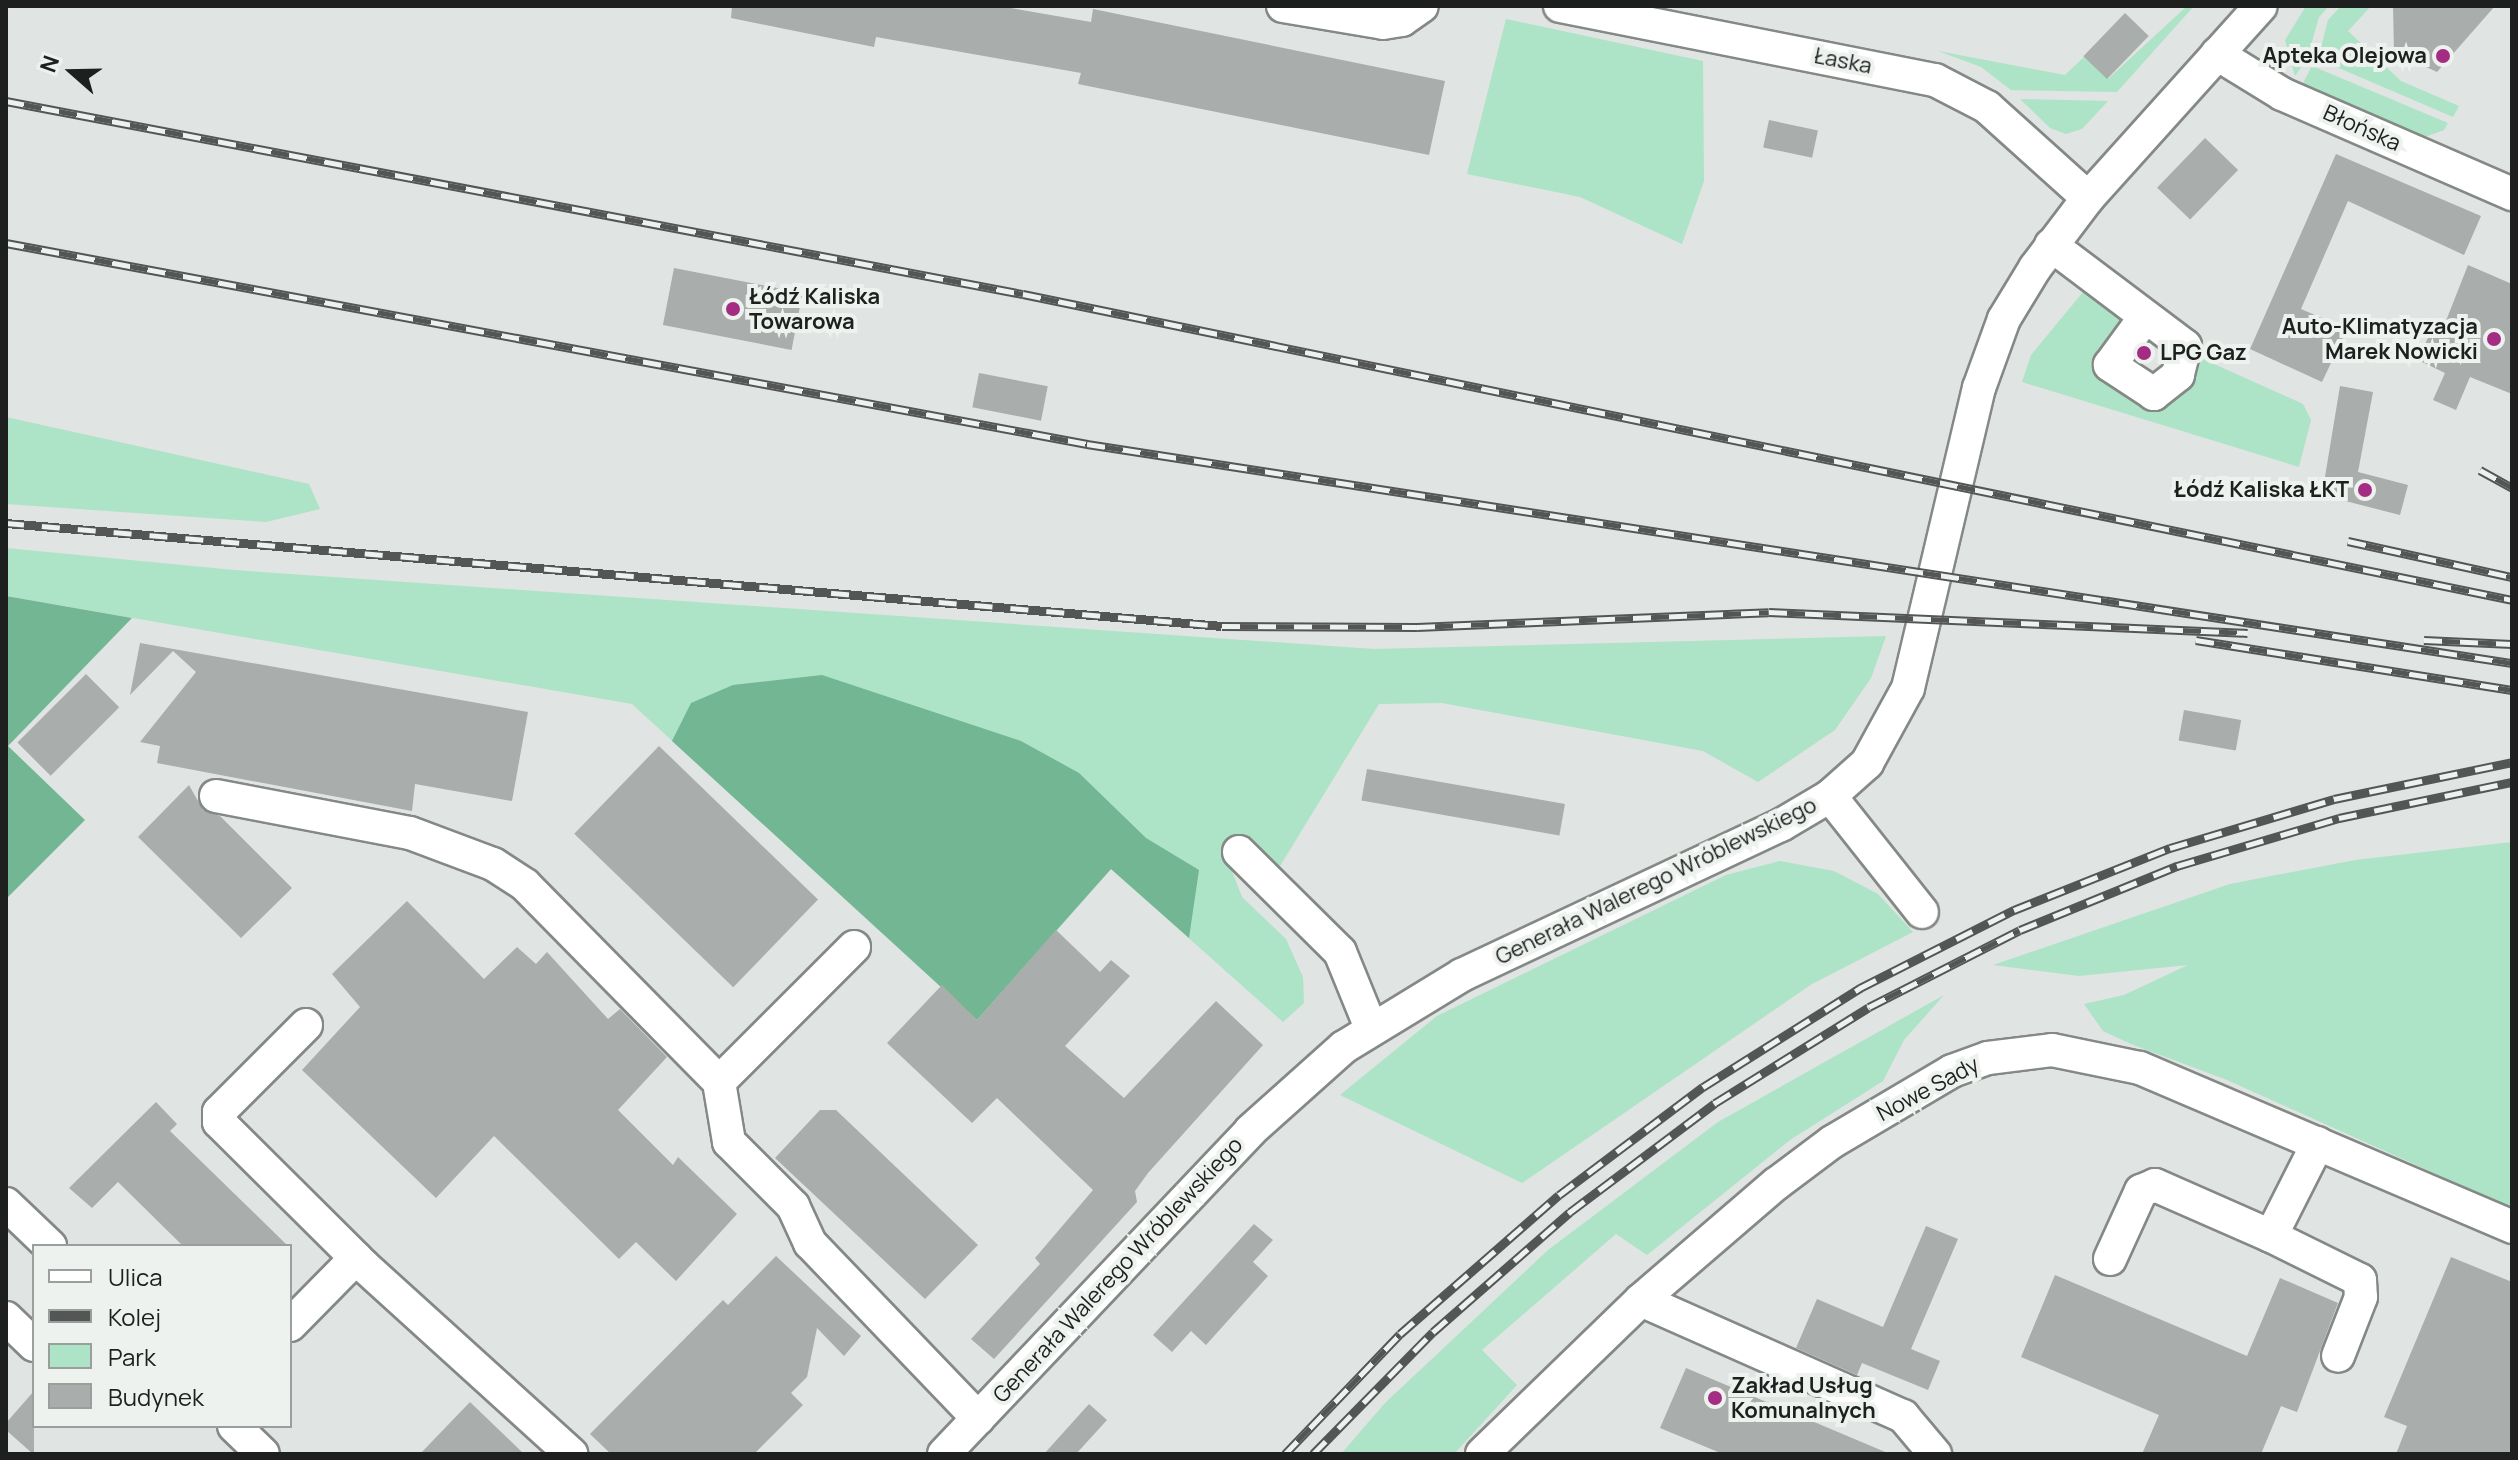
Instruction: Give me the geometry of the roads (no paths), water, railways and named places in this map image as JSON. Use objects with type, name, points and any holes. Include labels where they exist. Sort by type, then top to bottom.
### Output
[{"type":"street","points":[[1283,6],[1383,23],[1402,20],[1422,6]]},
{"type":"street","name":"Łaska","points":[[1560,6],[1935,80],[1987,107],[2088,198]]},
{"type":"street","name":"Generała Walerego Wróblewskiego","points":[[944,1454],[1270,1111],[1371,1028],[1462,975],[1781,825],[1830,796],[1867,763],[1901,704],[1989,352],[2051,245],[2088,198],[2261,6]]},
{"type":"street","name":"Błońska","points":[[2217,54],[2282,94],[2512,194]]},
{"type":"street","points":[[2051,245],[2145,317]]},
{"type":"street","points":[[216,796],[410,833],[493,864],[525,885],[719,1082],[729,1142],[793,1206],[810,1243],[978,1418]]},
{"type":"street","points":[[1830,796],[1922,912]]},
{"type":"street","points":[[1239,852],[1340,952],[1371,1028]]},
{"type":"street","points":[[719,1082],[854,947]]},
{"type":"street","points":[[306,1025],[219,1112],[219,1122],[356,1258],[571,1454]]},
{"type":"street","name":"Nowe Sady","points":[[1482,1454],[1641,1300],[1832,1142],[1952,1071],[1988,1058],[2052,1050],[2096,1056],[2181,1084],[2512,1227]]},
{"type":"street","points":[[2271,1236],[2318,1143]]},
{"type":"street","points":[[2110,1259],[2141,1191],[2155,1185],[2271,1236],[2360,1280],[2361,1297],[2338,1356]]},
{"type":"street","points":[[6,1204],[48,1244]]},
{"type":"street","points":[[292,1323],[356,1258]]},
{"type":"street","points":[[1641,1300],[1903,1416],[1935,1454]]},
{"type":"street","points":[[6,1318],[32,1343]]},
{"type":"street","points":[[236,1428],[263,1454]]},
{"type":"railway","points":[[6,101],[1023,294],[2512,600]]},
{"type":"railway","points":[[6,243],[1087,444],[2512,663]]},
{"type":"railway","points":[[2480,470],[2512,488]]},
{"type":"railway","points":[[6,523],[1222,626],[1417,627],[1769,612],[2248,633]]},
{"type":"railway","points":[[2348,541],[2512,577]]},
{"type":"railway","points":[[2196,640],[2512,690]]},
{"type":"railway","points":[[2424,640],[2512,644]]},
{"type":"railway","points":[[1285,1454],[1400,1334],[1559,1195],[1703,1087],[1860,988],[2014,910],[2170,848],[2334,799],[2512,762]]},
{"type":"railway","points":[[1313,1454],[1433,1332],[1570,1212],[1715,1103],[1869,1007],[2020,930],[2177,866],[2339,818],[2512,782]]},
{"type":"place","name":"Apteka Olejowa","points":[[2443,56]]},
{"type":"place","name":"Łódź Kaliska Towarowa","points":[[733,309]]},
{"type":"place","name":"Auto-Klimatyzacja Marek Nowicki","points":[[2494,339]]},
{"type":"place","name":"LPG Gaz","points":[[2144,353]]},
{"type":"place","name":"Łódź Kaliska ŁKT","points":[[2365,490]]},
{"type":"place","name":"Zakład Usług Komunalnych","points":[[1715,1398]]}]
